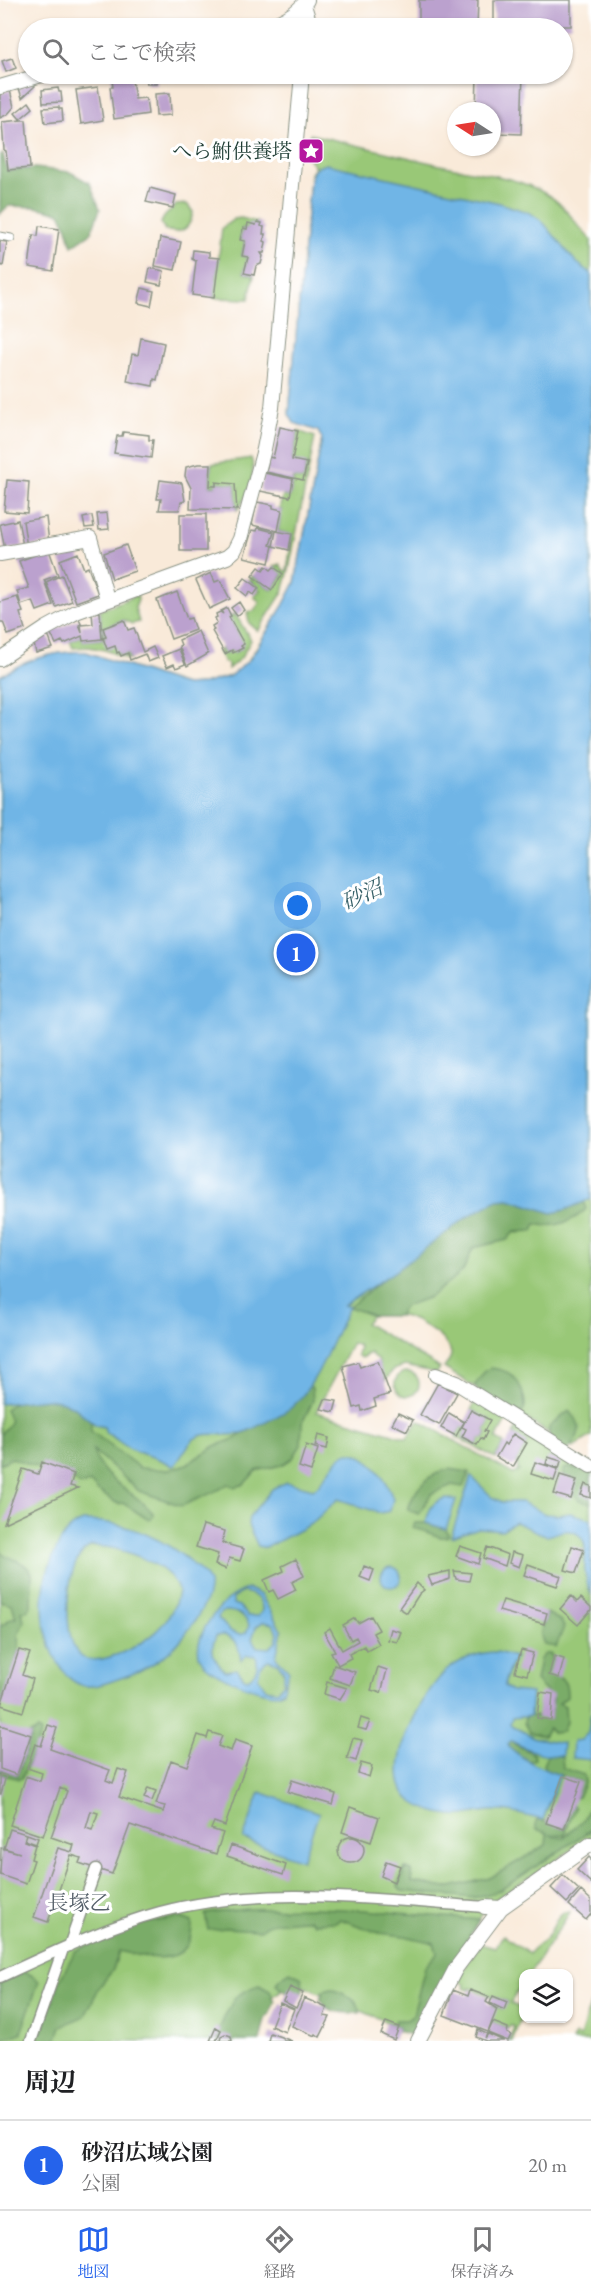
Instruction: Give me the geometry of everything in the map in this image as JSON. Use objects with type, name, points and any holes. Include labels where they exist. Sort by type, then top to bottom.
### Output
[{"type":"street","points":[[285,18],[306,2]]},
{"type":"street","points":[[306,2],[308,18]]},
{"type":"street","points":[[0,87],[18,82]]},
{"type":"street","points":[[0,659],[45,628],[107,599],[220,560],[234,551],[240,539],[264,449],[272,408],[301,84]]},
{"type":"street","points":[[0,555],[90,538],[107,599]]},
{"type":"street","points":[[436,1375],[457,1383],[591,1466]]},
{"type":"street","points":[[418,2041],[456,1968],[501,1908],[591,1844]]},
{"type":"street","points":[[31,2041],[96,1869]]},
{"type":"street","points":[[0,1977],[107,1930],[161,1912],[243,1898],[336,1897],[501,1908]]},
{"type":"lane","points":[[0,236],[11,238]]},
{"type":"green space","points":[[310,134],[521,183],[553,198],[591,240],[591,1436],[573,1448],[444,1368],[451,1355],[445,1343],[432,1331],[402,1316],[373,1316],[473,1248],[508,1232],[521,1233],[506,1224],[380,1307],[365,1323],[440,1368],[437,1373],[405,1366],[393,1370],[384,1382],[378,1361],[370,1353],[361,1358],[357,1355],[359,1346],[352,1343],[316,1412],[407,1438],[418,1420],[513,1474],[519,1470],[515,1463],[527,1443],[513,1434],[519,1425],[591,1472],[591,1837],[488,1904],[411,2035],[398,2031],[399,2027],[298,1984],[279,1991],[273,1997],[262,2013],[251,2041],[0,2041],[0,676],[41,658],[63,653],[86,652],[185,685],[203,684],[230,676],[246,664],[283,606],[295,583],[322,439],[318,431],[294,423],[289,414],[310,181],[311,172],[315,167],[304,152]]},
{"type":"green space","points":[[3,154],[7,171],[35,168],[70,172],[90,183],[100,209],[91,233],[72,246],[60,213],[35,207],[8,206],[0,214],[0,155]]},
{"type":"green space","points":[[187,204],[193,212],[190,223],[181,231],[165,230],[161,223],[165,216],[176,205]]},
{"type":"green space","points":[[241,218],[257,222],[256,225],[247,229],[243,228],[240,239],[245,241],[242,256],[248,257],[244,273],[254,275],[249,299],[214,298],[222,228],[234,219]]},
{"type":"green space","points":[[298,431],[315,437],[289,570],[283,592],[258,631],[249,623],[247,612],[254,611],[260,602],[254,597],[260,590],[249,579],[252,576],[272,590],[283,575],[274,567],[280,564],[284,571],[287,571],[292,535],[278,531],[282,510],[279,509],[283,496],[290,497],[294,478],[303,480],[307,464],[292,460]]},
{"type":"green space","points":[[251,458],[253,470],[250,485],[237,510],[235,484],[217,482],[216,486],[210,486],[211,464]]},
{"type":"green space","points":[[137,595],[135,608],[139,622],[132,624],[124,620],[103,628],[106,637],[103,638],[115,646],[121,656],[128,653],[130,660],[105,650],[89,647],[73,648],[70,641],[82,636],[83,641],[102,639],[100,610]]},
{"type":"green space","points":[[235,614],[251,640],[241,658],[228,669],[228,664],[224,662],[218,651],[222,648],[225,654],[232,650],[234,653],[242,648],[243,644],[229,617]]},
{"type":"green space","points":[[502,1194],[580,1198],[586,1209],[575,1218],[563,1223],[549,1226],[536,1224],[533,1231],[514,1232],[507,1240],[473,1248],[463,1271],[430,1297],[405,1306],[398,1316],[373,1316],[349,1307],[437,1236]]},
{"type":"green space","points":[[490,1368],[502,1370],[515,1379],[524,1398],[525,1407],[522,1413],[515,1417],[482,1404],[475,1385]]},
{"type":"green space","points":[[407,1372],[416,1375],[419,1384],[416,1393],[407,1396],[398,1393],[395,1384],[398,1375]]},
{"type":"green space","points":[[307,1384],[312,1388],[313,1401],[302,1423],[301,1445],[293,1458],[282,1465],[256,1471],[244,1484],[236,1487],[228,1484],[182,1506],[139,1491],[93,1450],[103,1470],[153,1513],[149,1520],[123,1503],[118,1504],[98,1491],[91,1483],[80,1485],[72,1479],[12,1458],[0,1464],[0,1435],[10,1422],[5,1409],[21,1398],[66,1399],[91,1420],[91,1431],[140,1468],[169,1470],[187,1464],[215,1446],[249,1430]]},
{"type":"green space","points":[[476,1401],[507,1419],[496,1439],[504,1443],[496,1456],[497,1459],[456,1437],[461,1427],[466,1429],[462,1438],[477,1445],[481,1438],[484,1439],[487,1433],[484,1431],[490,1420],[471,1410]]},
{"type":"green space","points":[[569,1411],[578,1422],[577,1438],[564,1453],[553,1454],[549,1451],[549,1427]]},
{"type":"green space","points":[[569,1467],[581,1470],[591,1467],[591,1503],[580,1500],[572,1492],[563,1470]]},
{"type":"green space","points":[[449,1469],[469,1472],[463,1487],[452,1485],[431,1494],[419,1514],[408,1510],[422,1483]]},
{"type":"green space","points":[[415,1523],[426,1523],[446,1529],[449,1535],[440,1537],[413,1527]]},
{"type":"green space","points":[[0,1551],[21,1562],[32,1573],[31,1606],[26,1611],[22,1611],[24,1622],[18,1635],[19,1650],[4,1697],[0,1702],[0,1627],[11,1618],[16,1618],[12,1604],[0,1601]]},
{"type":"green space","points":[[547,1613],[561,1621],[564,1627],[556,1647],[544,1645],[541,1636],[542,1624],[544,1624]]},
{"type":"green space","points":[[545,1654],[551,1654],[559,1678],[566,1686],[567,1697],[559,1703],[565,1706],[566,1722],[562,1732],[553,1733],[548,1728],[543,1736],[529,1732],[524,1723],[525,1716],[551,1719],[553,1699],[536,1681],[540,1659]]},
{"type":"green space","points":[[38,1730],[41,1733],[22,1778],[0,1774],[0,1769],[17,1775],[31,1736],[28,1735]]},
{"type":"green space","points":[[509,1741],[534,1754],[535,1759],[527,1762],[509,1747]]},
{"type":"green space","points":[[547,1755],[562,1756],[563,1768],[584,1775],[585,1782],[578,1797],[575,1798],[580,1782],[546,1771],[543,1765]]},
{"type":"green space","points":[[572,1805],[575,1808],[565,1834],[550,1835],[564,1837],[583,1820],[589,1807],[591,1808],[591,1830],[499,1891],[473,1898],[402,1891],[398,1886],[405,1868],[411,1871],[412,1882],[446,1888],[490,1878],[546,1845],[547,1833],[536,1829],[536,1822],[539,1819],[564,1829]]},
{"type":"green space","points":[[314,1908],[479,1920],[411,2035],[398,2031],[399,2027],[393,2025],[395,2020],[407,2020],[413,2015],[425,1967],[437,1953],[434,1943],[379,1933],[340,1919],[335,1922],[314,1923],[309,1919],[277,1922],[259,1930],[226,1928],[208,1930],[205,1914],[247,1909]]},
{"type":"green space","points":[[564,1912],[570,1912],[533,1969],[519,1969],[519,1989],[510,2003],[519,2008],[519,2023],[512,2041],[508,2041],[514,2027],[510,2025],[508,2028],[492,2022],[492,2005],[503,2009],[507,2002],[470,1988],[469,1990],[464,1988],[465,1985],[459,1980],[469,1960],[481,1944],[495,1948],[503,1935],[529,1954],[547,1937],[558,1917]]},
{"type":"green space","points":[[179,1917],[192,1922],[190,1937],[185,1948],[178,1954],[156,1958],[119,1951],[113,1970],[100,1986],[85,2016],[61,2026],[56,2041],[34,2041],[38,2033],[43,2031],[59,1982],[75,1951],[136,1925]]},
{"type":"green space","points":[[24,1972],[39,1981],[21,2033],[0,2040],[0,1983]]},
{"type":"green space","points":[[290,1972],[302,1978],[303,1993],[286,1992],[276,1984],[279,1979]]},
{"type":"green space","points":[[259,1985],[270,1991],[275,2001],[265,2019],[260,2041],[219,2041],[217,2034],[235,1998]]},
{"type":"green space","points":[[332,1989],[354,2000],[360,2013],[337,2012],[328,2008],[320,1999],[323,1991]]},
{"type":"green space","points":[[591,2002],[591,2041],[572,2041],[575,2035],[580,2037]]},
{"type":"water","name":"砂沼","points":[[326,164],[500,203],[530,213],[542,221],[576,262],[591,273],[591,1199],[552,1213],[509,1199],[497,1200],[467,1217],[397,1270],[344,1305],[349,1307],[324,1360],[310,1386],[292,1407],[243,1433],[199,1436],[191,1442],[172,1466],[128,1447],[106,1433],[104,1427],[96,1425],[75,1408],[63,1402],[48,1399],[0,1404],[0,676],[41,657],[86,652],[185,685],[203,684],[230,676],[250,659],[295,583],[322,439],[318,431],[294,423],[289,414],[310,181],[315,170]]},
{"type":"water","points":[[347,1453],[363,1457],[382,1476],[393,1499],[390,1511],[380,1513],[338,1499],[311,1524],[266,1548],[258,1546],[248,1525],[249,1517],[272,1489],[286,1482],[313,1489],[339,1458]]},
{"type":"water","points":[[471,1476],[492,1497],[502,1502],[522,1502],[545,1514],[570,1513],[591,1519],[591,1595],[585,1571],[584,1542],[577,1533],[564,1531],[547,1536],[515,1522],[502,1530],[479,1528],[451,1537]]},
{"type":"water","points":[[447,1498],[456,1500],[446,1529],[426,1523],[432,1506]]},
{"type":"water","points":[[83,1521],[114,1524],[145,1534],[174,1549],[205,1575],[209,1583],[208,1596],[201,1611],[178,1644],[156,1662],[139,1671],[96,1686],[81,1685],[68,1677],[54,1655],[43,1617],[43,1592],[49,1567],[62,1539]],"holes":[[[92,1546],[128,1553],[154,1564],[174,1581],[178,1590],[170,1614],[163,1624],[144,1641],[121,1653],[90,1660],[79,1655],[73,1645],[68,1614],[68,1596],[76,1564],[83,1552]]]},
{"type":"water","points":[[391,1567],[398,1570],[401,1577],[398,1584],[391,1587],[384,1584],[381,1577],[384,1570]]},
{"type":"water","points":[[249,1589],[261,1595],[282,1631],[276,1657],[289,1671],[283,1691],[278,1694],[259,1691],[223,1677],[200,1658],[198,1649],[205,1627],[221,1606],[240,1592]],"holes":[[[243,1592],[257,1597],[262,1611],[258,1616],[248,1616],[239,1606],[233,1604],[233,1598]],[[229,1611],[243,1616],[249,1625],[246,1633],[240,1635],[230,1631],[218,1618],[220,1613]],[[263,1622],[273,1624],[278,1633],[276,1642],[269,1648],[257,1647],[252,1639],[256,1627]],[[224,1635],[236,1642],[241,1660],[247,1655],[256,1656],[257,1666],[253,1675],[248,1679],[244,1678],[237,1669],[225,1671],[214,1655],[216,1636]],[[268,1660],[278,1663],[284,1672],[284,1683],[277,1691],[266,1689],[258,1677],[260,1667]]]},
{"type":"water","points":[[497,1652],[515,1657],[505,1680],[505,1687],[512,1691],[532,1693],[530,1716],[512,1718],[511,1725],[535,1738],[563,1743],[562,1756],[535,1752],[511,1741],[508,1744],[527,1760],[560,1775],[543,1820],[504,1811],[466,1815],[439,1813],[413,1802],[403,1790],[399,1774],[401,1755],[407,1735],[415,1715],[436,1682],[446,1671],[470,1657]]},
{"type":"water","points":[[591,1712],[591,1760],[572,1758],[573,1741],[581,1740],[588,1733]]},
{"type":"water","points":[[260,1792],[319,1813],[302,1860],[243,1839]]},
{"type":"building","points":[[419,0],[478,0],[477,18],[419,18]]},
{"type":"building","points":[[494,0],[571,0],[571,18],[494,18]]},
{"type":"building","points":[[12,58],[16,68],[6,72],[2,61]]},
{"type":"building","points":[[29,84],[35,86],[22,98],[19,88]]},
{"type":"building","points":[[113,84],[133,84],[135,99],[146,98],[148,114],[114,119],[110,87],[113,87]]},
{"type":"building","points":[[477,84],[523,84],[521,134],[501,133],[501,102],[476,102]]},
{"type":"building","points":[[98,87],[103,120],[81,124],[76,90]]},
{"type":"building","points":[[58,88],[62,102],[43,103],[42,90]]},
{"type":"building","points":[[10,90],[14,107],[0,118],[0,94]]},
{"type":"building","points":[[170,93],[171,115],[156,116],[155,94]]},
{"type":"building","points":[[29,102],[33,108],[20,119],[15,113]]},
{"type":"building","points":[[59,107],[62,109],[63,121],[45,123],[43,108]]},
{"type":"building","points":[[26,120],[30,168],[8,170],[2,122]]},
{"type":"building","points":[[150,188],[176,195],[173,208],[146,202]]},
{"type":"building","points":[[257,222],[262,223],[261,226],[264,227],[263,234],[265,234],[264,241],[266,242],[264,253],[261,253],[263,256],[261,264],[256,266],[254,275],[244,273],[248,257],[242,256],[245,241],[240,240],[243,228],[247,229],[248,223],[256,225]]},
{"type":"building","points":[[39,226],[59,229],[53,271],[29,267],[33,235],[38,236]]},
{"type":"building","points":[[160,238],[181,242],[175,270],[155,266]]},
{"type":"building","points":[[0,241],[7,242],[3,266],[0,265]]},
{"type":"building","points":[[193,250],[209,252],[209,257],[219,258],[214,298],[192,295],[196,261],[192,259]]},
{"type":"building","points":[[150,268],[164,271],[161,285],[147,282]]},
{"type":"building","points":[[142,288],[154,291],[151,306],[138,303]]},
{"type":"building","points":[[141,338],[164,343],[157,380],[154,379],[153,386],[127,381],[132,354],[138,355]]},
{"type":"building","points":[[280,427],[298,431],[292,460],[307,463],[303,480],[266,472],[269,457],[273,458]]},
{"type":"building","points":[[123,432],[149,435],[149,440],[153,440],[151,458],[114,453],[117,436],[122,436]]},
{"type":"building","points":[[211,464],[210,486],[216,486],[216,482],[235,484],[237,510],[190,509],[191,488],[185,476],[186,467]]},
{"type":"building","points":[[264,473],[293,479],[290,497],[260,491]]},
{"type":"building","points":[[7,480],[29,482],[27,513],[4,511]]},
{"type":"building","points":[[160,480],[182,483],[185,501],[181,502],[179,510],[159,510],[161,499],[157,499]]},
{"type":"building","points":[[257,502],[273,505],[273,508],[282,510],[278,531],[252,525]]},
{"type":"building","points":[[107,513],[109,529],[99,530],[97,514]]},
{"type":"building","points":[[180,514],[206,514],[206,551],[180,551]]},
{"type":"building","points":[[92,516],[94,527],[85,528],[83,518]]},
{"type":"building","points":[[46,517],[49,543],[27,547],[23,521]]},
{"type":"building","points":[[18,520],[23,546],[5,550],[0,524]]},
{"type":"building","points":[[258,528],[274,532],[270,545],[273,546],[269,563],[244,557],[252,530],[257,531]]},
{"type":"building","points":[[276,531],[292,534],[289,550],[273,546]]},
{"type":"building","points":[[126,545],[135,571],[112,579],[104,553]]},
{"type":"building","points":[[49,550],[58,575],[44,580],[53,605],[37,611],[33,601],[21,605],[17,591],[29,588],[19,561]]},
{"type":"building","points":[[78,553],[84,569],[88,567],[98,594],[76,602],[60,560]]},
{"type":"building","points":[[266,566],[271,570],[274,567],[283,574],[272,590],[252,576],[259,567],[263,570]]},
{"type":"building","points":[[211,573],[215,582],[220,580],[230,599],[209,609],[196,580]]},
{"type":"building","points":[[62,575],[72,601],[56,607],[46,582]]},
{"type":"building","points":[[245,578],[259,588],[254,595],[250,592],[247,596],[237,588]]},
{"type":"building","points":[[177,592],[187,619],[191,618],[195,630],[171,639],[157,600]]},
{"type":"building","points":[[17,597],[23,612],[20,613],[25,629],[8,635],[3,622],[0,622],[0,602]]},
{"type":"building","points":[[239,602],[244,610],[237,616],[231,608]]},
{"type":"building","points":[[227,608],[231,616],[229,617],[244,644],[241,646],[243,648],[225,654],[212,631],[214,630],[212,626],[217,623],[216,614],[220,612],[223,614],[221,611]]},
{"type":"building","points":[[100,612],[102,639],[83,641],[82,636],[64,644],[62,641],[56,644],[50,632],[79,619],[82,633],[81,625],[93,624],[92,613]]},
{"type":"building","points":[[124,620],[128,630],[134,628],[143,652],[153,647],[158,658],[148,662],[145,654],[130,660],[128,653],[121,656],[119,652],[117,653],[115,646],[107,649],[103,638],[106,637],[103,628]]},
{"type":"building","points":[[198,631],[208,654],[187,666],[179,640]]},
{"type":"building","points":[[48,635],[53,648],[36,653],[34,644]]},
{"type":"building","points":[[179,649],[185,664],[176,668],[174,664],[167,667],[162,656]]},
{"type":"building","points":[[378,1361],[390,1394],[374,1399],[376,1406],[362,1411],[361,1406],[354,1408],[343,1366],[358,1362],[360,1367]]},
{"type":"building","points":[[438,1383],[457,1393],[439,1425],[420,1415]]},
{"type":"building","points":[[325,1399],[337,1401],[334,1412],[321,1409]]},
{"type":"building","points":[[471,1410],[490,1420],[484,1431],[487,1432],[483,1440],[481,1438],[477,1445],[462,1437],[466,1429],[462,1427]]},
{"type":"building","points":[[398,1413],[413,1420],[407,1431],[392,1424]]},
{"type":"building","points":[[449,1413],[464,1422],[456,1436],[441,1428]]},
{"type":"building","points":[[513,1434],[527,1443],[513,1467],[496,1457],[504,1443],[506,1445]]},
{"type":"building","points":[[318,1435],[329,1438],[327,1449],[315,1446]]},
{"type":"building","points":[[306,1445],[318,1449],[311,1471],[299,1467]]},
{"type":"building","points":[[548,1457],[561,1461],[559,1468],[546,1464]]},
{"type":"building","points":[[42,1462],[74,1474],[70,1486],[78,1488],[4,1523],[23,1469],[38,1474]]},
{"type":"building","points":[[535,1462],[558,1469],[554,1481],[531,1474]]},
{"type":"building","points":[[560,1475],[577,1480],[571,1499],[554,1494]]},
{"type":"building","points":[[585,1484],[591,1486],[591,1498],[581,1495]]},
{"type":"building","points":[[203,1525],[225,1531],[222,1543],[244,1549],[240,1561],[229,1558],[226,1569],[215,1565],[218,1554],[196,1547]]},
{"type":"building","points":[[460,1546],[481,1553],[478,1564],[456,1556]]},
{"type":"building","points":[[572,1546],[584,1550],[576,1573],[565,1570]]},
{"type":"building","points":[[487,1547],[508,1555],[505,1566],[483,1558]]},
{"type":"building","points":[[512,1552],[523,1555],[519,1567],[509,1563]]},
{"type":"building","points":[[296,1559],[304,1576],[292,1582],[296,1590],[278,1599],[273,1590],[269,1592],[264,1580],[284,1571],[282,1566]]},
{"type":"building","points":[[528,1564],[561,1576],[557,1586],[524,1575]]},
{"type":"building","points":[[364,1566],[374,1570],[370,1581],[360,1577]]},
{"type":"building","points":[[450,1571],[450,1579],[432,1585],[428,1576]]},
{"type":"building","points":[[454,1571],[471,1573],[469,1581],[456,1579]]},
{"type":"building","points":[[417,1583],[424,1590],[407,1613],[399,1608]]},
{"type":"building","points":[[571,1596],[577,1602],[581,1598],[591,1607],[578,1625],[560,1609]]},
{"type":"building","points":[[503,1600],[547,1613],[544,1624],[499,1611]]},
{"type":"building","points":[[371,1616],[379,1630],[373,1633],[379,1644],[367,1651],[364,1646],[349,1654],[351,1658],[338,1665],[331,1652],[335,1651],[324,1632],[330,1628],[342,1650],[358,1641],[356,1637],[351,1640],[343,1625],[355,1618],[358,1623]]},
{"type":"building","points":[[391,1629],[401,1632],[397,1642],[388,1640]]},
{"type":"building","points":[[19,1650],[30,1653],[22,1675],[33,1679],[23,1712],[1,1705]]},
{"type":"building","points":[[521,1650],[533,1653],[527,1675],[515,1672]]},
{"type":"building","points":[[554,1656],[564,1659],[559,1678],[549,1675]]},
{"type":"building","points":[[334,1665],[355,1672],[350,1685],[330,1678]]},
{"type":"building","points":[[378,1667],[387,1670],[381,1693],[371,1690]]},
{"type":"building","points":[[327,1682],[347,1688],[340,1699],[324,1694]]},
{"type":"building","points":[[540,1692],[553,1694],[551,1720],[537,1718]]},
{"type":"building","points":[[361,1718],[370,1721],[366,1730],[358,1728]]},
{"type":"building","points":[[0,1725],[31,1735],[17,1775],[0,1769]]},
{"type":"building","points":[[48,1725],[57,1728],[50,1749],[110,1770],[106,1780],[113,1783],[118,1769],[128,1772],[119,1797],[163,1812],[165,1806],[156,1804],[171,1760],[187,1766],[198,1735],[207,1738],[209,1732],[222,1736],[218,1746],[231,1751],[235,1740],[252,1746],[225,1826],[214,1822],[211,1829],[223,1833],[216,1854],[130,1825],[112,1874],[79,1863],[81,1858],[71,1855],[48,1922],[34,1917],[58,1848],[72,1852],[74,1845],[51,1837],[67,1791],[60,1788],[43,1836],[10,1825],[26,1776],[40,1781],[42,1773],[27,1768],[35,1744],[41,1746]],"holes":[[[91,1811],[98,1813],[92,1830],[86,1828]]]},
{"type":"building","points":[[353,1738],[362,1740],[356,1761],[347,1758]]},
{"type":"building","points":[[361,1763],[372,1766],[369,1777],[358,1773]]},
{"type":"building","points":[[0,1774],[6,1776],[1,1794],[0,1794]]},
{"type":"building","points":[[563,1776],[581,1782],[564,1829],[546,1823]]},
{"type":"building","points":[[292,1780],[336,1794],[333,1805],[288,1792]]},
{"type":"building","points":[[148,1788],[156,1791],[152,1801],[144,1798]]},
{"type":"building","points":[[350,1807],[379,1817],[371,1842],[342,1832]]},
{"type":"building","points":[[10,1829],[26,1834],[24,1841],[35,1845],[31,1859],[34,1860],[26,1884],[0,1875],[1,1848],[20,1853],[4,1848]]},
{"type":"building","points":[[27,1834],[38,1838],[36,1844],[25,1840]]},
{"type":"building","points":[[351,1837],[360,1841],[364,1850],[360,1859],[351,1863],[342,1859],[338,1850],[342,1841]]},
{"type":"building","points":[[231,1845],[286,1865],[283,1875],[227,1856]]},
{"type":"building","points":[[589,1857],[591,1859],[591,1883],[577,1870]]},
{"type":"building","points":[[386,1861],[400,1866],[394,1882],[381,1876]]},
{"type":"building","points":[[563,1875],[579,1890],[567,1903],[551,1888]]},
{"type":"building","points":[[581,1891],[591,1900],[591,1914],[586,1920],[569,1905]]},
{"type":"building","points":[[290,1987],[303,1993],[296,2008],[283,2001]]},
{"type":"building","points":[[453,1990],[468,1996],[470,1990],[489,1997],[486,2002],[497,2009],[488,2032],[444,2015]]},
{"type":"building","points":[[493,1996],[507,2002],[504,2010],[490,2003]]},
{"type":"building","points":[[304,1998],[327,2008],[324,2016],[330,2017],[320,2037],[292,2026]]},
{"type":"building","points":[[280,2003],[294,2009],[285,2032],[271,2026]]},
{"type":"building","points":[[386,2022],[399,2027],[394,2040],[381,2034]]},
{"type":"building","points":[[493,2022],[508,2028],[507,2033],[511,2035],[508,2041],[488,2033]]},
{"type":"building","points":[[216,2027],[221,2030],[216,2041],[210,2041]]},
{"type":"building","points":[[478,2030],[487,2034],[485,2038],[488,2034],[504,2041],[486,2041],[476,2037]]},
{"type":"building","points":[[270,2033],[292,2041],[268,2041]]},
{"type":"building","points":[[225,2034],[231,2036],[232,2041],[220,2041],[221,2036]]},
{"type":"place","name":"へら鮒供養塔","points":[[311,151]]},
{"type":"place","name":"砂沼広域公園","points":[[296,953]]},
{"type":"district","name":"長塚乙","points":[[79,1903]]}]
